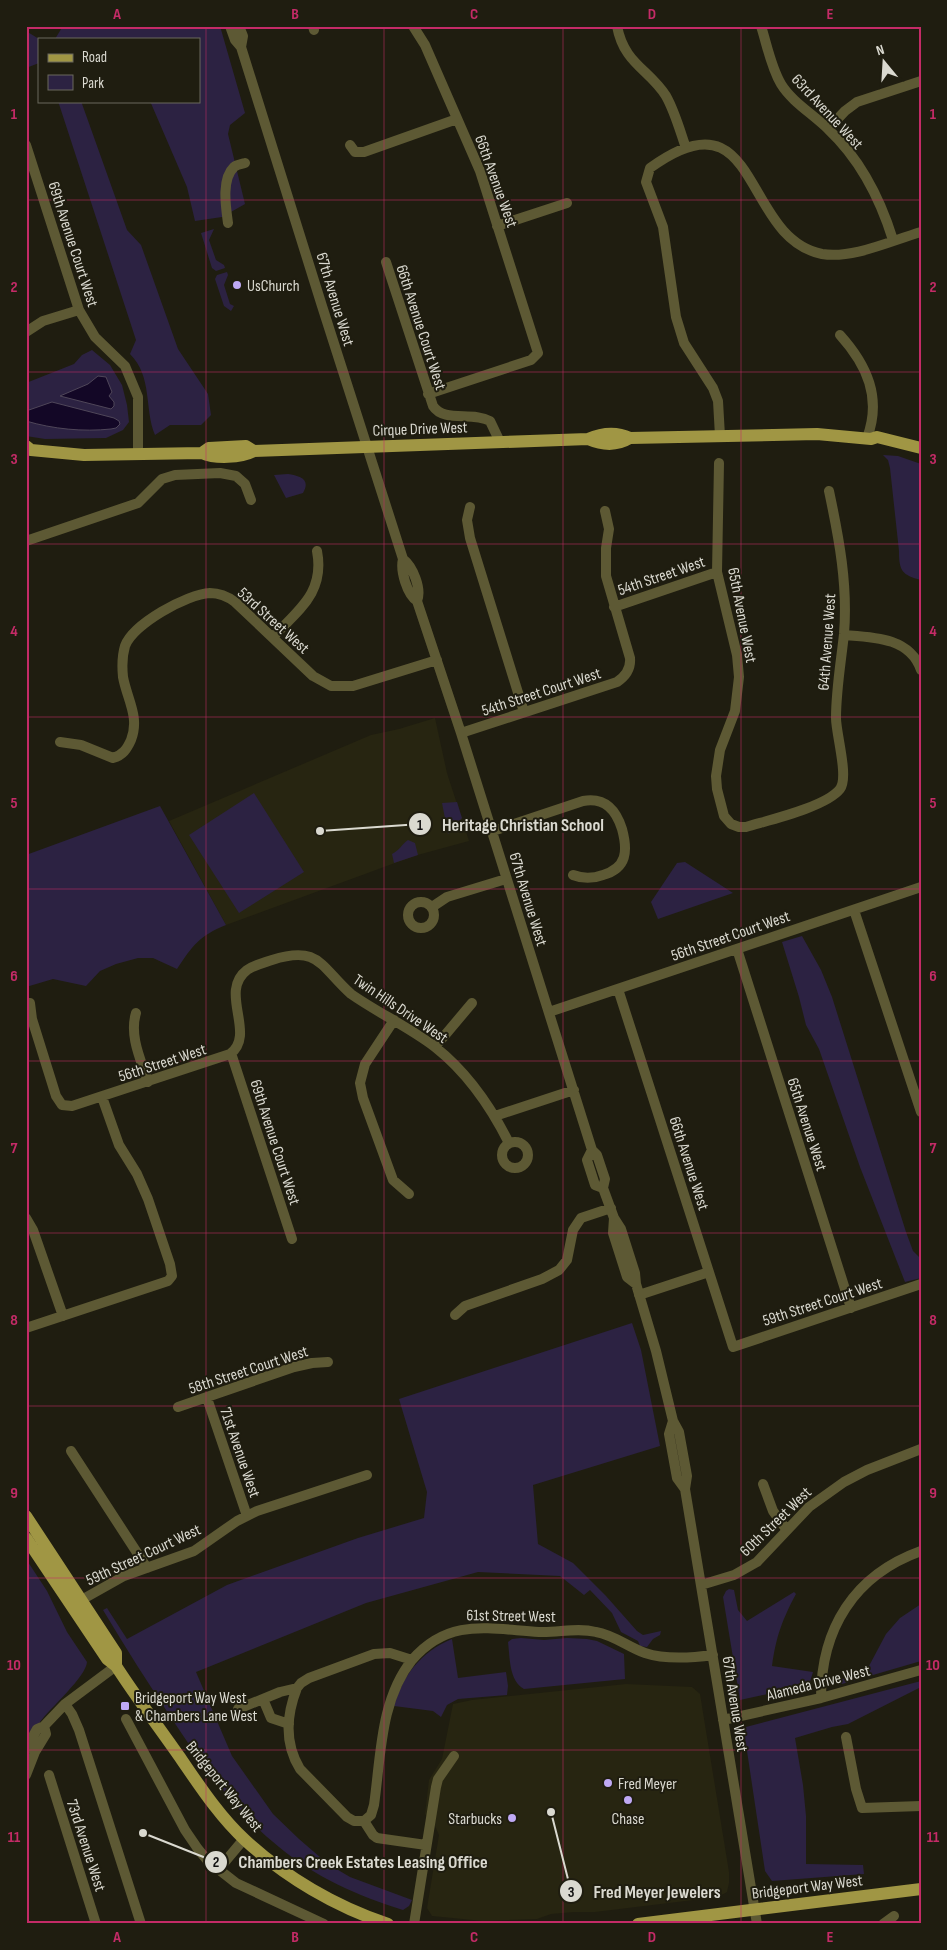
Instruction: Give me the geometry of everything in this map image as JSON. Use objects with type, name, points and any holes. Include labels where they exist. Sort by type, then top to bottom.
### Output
[{"type":"main road","name":"Cirque Drive West","points":[[28,450],[84,455],[138,455],[202,453],[209,448],[246,446],[254,451],[588,439],[598,434],[621,434],[630,438],[817,434],[877,437],[921,448]]},
{"type":"main road","name":"Cirque Drive West","points":[[869,438],[877,444],[921,455]]},
{"type":"main road","name":"Bridgeport Way West","points":[[26,1516],[76,1603]]},
{"type":"main road","name":"Bridgeport Way West","points":[[26,1538],[116,1653],[116,1666],[206,1794],[244,1839],[283,1870],[312,1889],[345,1907],[388,1924]]},
{"type":"main road","name":"Bridgeport Way West","points":[[638,1924],[921,1889]]},
{"type":"street","name":"67th Avenue West","points":[[230,26],[235,40],[242,47]]},
{"type":"street","name":"67th Avenue West","points":[[240,26],[243,36],[242,47],[367,447],[403,559],[410,564],[420,595],[417,601],[462,732],[506,879],[592,1150],[597,1155],[605,1179],[603,1188],[612,1213],[613,1234],[627,1277],[636,1284],[656,1351],[673,1422],[681,1439],[688,1476],[685,1489],[757,1924]]},
{"type":"street","name":"66th Avenue West","points":[[413,26],[425,45],[480,171],[538,352],[531,360],[428,394]]},
{"type":"street","points":[[617,26],[629,56],[665,96],[686,148]]},
{"type":"street","name":"63rd Avenue West","points":[[761,26],[782,85],[849,152],[867,178],[882,207],[893,240]]},
{"type":"street","points":[[828,129],[845,111],[857,102],[921,81]]},
{"type":"street","points":[[350,145],[355,152],[364,152],[457,119]]},
{"type":"street","points":[[720,436],[718,401],[713,388],[679,330],[663,227],[646,182],[650,168],[686,148],[701,144],[727,151],[743,168],[783,232],[815,252],[834,255],[856,253],[921,232]]},
{"type":"street","name":"69th Avenue Court West","points":[[26,145],[79,310],[95,337],[125,366],[136,388],[138,402],[138,455]]},
{"type":"street","points":[[228,223],[226,198],[229,173],[234,166],[245,163]]},
{"type":"street","points":[[497,226],[567,203]]},
{"type":"street","name":"66th Avenue Court West","points":[[386,262],[432,406],[440,414],[477,416],[490,421],[500,442]]},
{"type":"street","points":[[26,332],[43,321],[79,310]]},
{"type":"street","points":[[840,335],[862,362],[872,394],[872,424],[869,438]]},
{"type":"street","name":"65th Avenue West","points":[[719,463],[717,572],[737,655],[739,678],[735,711],[720,750],[716,776],[717,789],[724,816],[739,828],[746,827],[822,803],[836,793]]},
{"type":"street","points":[[26,542],[135,504],[146,497],[164,478],[175,475],[228,474],[236,476],[245,484],[251,500]]},
{"type":"street","name":"64th Avenue West","points":[[829,491],[842,555],[845,605],[836,715],[844,778],[842,785],[836,793]]},
{"type":"street","points":[[470,507],[467,520],[470,538],[524,712]]},
{"type":"street","points":[[605,511],[609,529],[605,567],[614,607]]},
{"type":"street","points":[[273,637],[302,606],[316,585],[320,572],[317,551]]},
{"type":"street","name":"54th Street West","points":[[614,607],[717,572]]},
{"type":"street","name":"53rd Street West","points":[[60,742],[81,746],[113,758],[122,754],[126,750],[133,734],[134,726],[134,712],[123,676],[123,656],[126,646],[136,630],[186,599],[210,593],[227,596],[318,681],[331,686],[338,688],[358,685],[437,660]]},
{"type":"street","name":"54th Street Court West","points":[[462,732],[617,682],[627,674],[630,658],[614,607]]},
{"type":"street","points":[[844,635],[891,640],[914,657],[921,670]]},
{"type":"street","points":[[492,831],[583,801],[595,800],[602,802],[609,806],[618,817],[626,845],[624,859],[615,870],[595,878],[580,878],[573,875]]},
{"type":"street","points":[[432,907],[447,897],[506,879]]},
{"type":"street","name":"56th Street Court West","points":[[549,1012],[921,887]]},
{"type":"street","points":[[854,910],[921,1112]]},
{"type":"street","name":"65th Avenue West","points":[[737,949],[851,1308]]},
{"type":"street","name":"Twin Hills Drive West","points":[[231,1053],[238,1046],[240,1039],[235,991],[238,980],[250,968],[289,955],[307,955],[320,962],[351,994],[435,1048],[466,1077],[495,1116],[509,1144]]},
{"type":"street","name":"66th Avenue West","points":[[618,989],[734,1347]]},
{"type":"street","name":"56th Street West","points":[[30,1003],[32,1019],[54,1093],[59,1102],[64,1106],[78,1105],[216,1060],[231,1053]]},
{"type":"street","points":[[435,1048],[472,1003]]},
{"type":"street","points":[[136,1013],[133,1033],[148,1082]]},
{"type":"street","points":[[394,1020],[365,1064],[360,1083],[363,1098],[393,1180],[409,1194]]},
{"type":"street","name":"69th Avenue Court West","points":[[231,1053],[292,1239]]},
{"type":"street","points":[[495,1116],[574,1090]]},
{"type":"street","name":"56th Street West","points":[[62,1316],[168,1281],[172,1276],[157,1223],[139,1178],[119,1144],[102,1097]]},
{"type":"street","points":[[455,1315],[465,1306],[542,1279],[559,1270],[568,1260],[574,1230],[581,1218],[612,1213]]},
{"type":"street","points":[[26,1218],[33,1230],[62,1316],[26,1328]]},
{"type":"street","points":[[639,1295],[710,1272]]},
{"type":"street","name":"59th Street Court West","points":[[734,1347],[921,1284]]},
{"type":"street","name":"58th Street Court West","points":[[178,1407],[294,1367],[328,1362]]},
{"type":"street","name":"71st Avenue West","points":[[207,1398],[247,1516]]},
{"type":"street","name":"60th Street West","points":[[701,1585],[723,1579],[747,1569],[767,1552],[809,1507],[844,1482],[867,1470],[921,1449]]},
{"type":"street","points":[[71,1451],[146,1568]]},
{"type":"street","name":"59th Street Court West","points":[[76,1603],[110,1583],[194,1551],[247,1516],[285,1501],[366,1475]]},
{"type":"street","points":[[763,1484],[773,1511],[786,1530]]},
{"type":"street","points":[[821,1698],[821,1678],[827,1646],[837,1622],[848,1604],[878,1573],[921,1551]]},
{"type":"street","name":"61st Street West","points":[[412,1660],[428,1644],[444,1635],[467,1628],[483,1627],[538,1632],[593,1631],[613,1637],[643,1652],[660,1657],[713,1656]]},
{"type":"street","points":[[374,1654],[390,1654],[412,1660],[398,1679],[389,1701],[371,1815],[364,1821],[354,1821],[347,1817],[300,1769],[289,1749],[289,1724],[292,1702],[297,1688],[309,1678],[374,1654]]},
{"type":"street","points":[[26,1750],[37,1729],[44,1726],[65,1704],[116,1666]]},
{"type":"street","name":"Alameda Drive West","points":[[723,1720],[821,1698],[921,1670]]},
{"type":"street","points":[[238,1709],[297,1688]]},
{"type":"street","points":[[263,1699],[272,1718],[289,1724]]},
{"type":"street","points":[[65,1704],[79,1730],[141,1924]]},
{"type":"street","points":[[126,1720],[198,1850],[218,1870],[236,1882],[259,1895],[324,1924]]},
{"type":"street","points":[[26,1775],[35,1752],[46,1734],[44,1726]]},
{"type":"street","points":[[846,1737],[856,1789],[862,1808],[921,1806]]},
{"type":"street","points":[[414,1924],[438,1779],[454,1756]]},
{"type":"street","name":"73rd Avenue West","points":[[49,1775],[96,1924]]},
{"type":"street","points":[[364,1821],[372,1835],[377,1838],[426,1845]]},
{"type":"street","points":[[218,1870],[244,1839]]},
{"type":"street","points":[[883,1924],[894,1916]]},
{"type":"shaded area","points":[[98,376],[106,377],[112,392],[109,396],[114,402],[114,406],[111,409],[60,396],[88,384]]},
{"type":"shaded area","points":[[52,402],[114,418],[120,424],[116,428],[111,429],[79,430],[57,428],[26,421],[26,411]]},
{"type":"shaded area","points":[[435,718],[447,773],[469,841],[414,856],[226,925],[169,821],[371,735]]},
{"type":"shaded area","points":[[626,1684],[692,1687],[700,1694],[729,1872],[727,1892],[718,1897],[595,1912],[551,1914],[537,1919],[483,1921],[432,1916],[427,1908],[439,1835],[435,1826],[425,1814],[429,1780],[442,1759],[453,1704],[472,1700]]},
{"type":"green space","points":[[63,26],[220,26],[245,113],[230,125],[228,134],[245,204],[222,217],[195,221],[187,187],[150,102],[200,102],[200,38],[56,38]]},
{"type":"green space","points":[[26,31],[38,38],[38,63],[26,68]]},
{"type":"green space","points":[[58,102],[81,102],[127,230],[141,245],[178,349],[208,394],[211,415],[201,425],[170,425],[155,435],[142,373],[130,354],[136,340]]},
{"type":"green space","points":[[214,229],[209,240],[216,260],[224,265],[225,268],[216,271],[212,268],[201,233]]},
{"type":"green space","points":[[227,272],[228,275],[224,285],[230,304],[234,306],[231,311],[224,306],[215,279],[217,275]]},
{"type":"green space","points":[[92,350],[110,365],[122,385],[129,422],[123,430],[106,438],[45,439],[26,436],[26,383],[74,364],[82,355]]},
{"type":"green space","points":[[883,455],[898,456],[921,464],[921,580],[906,574],[901,568],[890,468],[888,460]]},
{"type":"green space","points":[[288,474],[300,477],[305,481],[303,493],[286,498],[274,475]]},
{"type":"green space","points":[[254,793],[304,872],[239,913],[189,835]]},
{"type":"green space","points":[[457,802],[462,818],[448,834],[442,803]]},
{"type":"green space","points":[[160,806],[226,925],[209,933],[197,942],[177,969],[153,958],[138,958],[100,971],[86,986],[53,979],[26,987],[26,855]]},
{"type":"green space","points":[[408,840],[415,843],[418,855],[394,863],[392,854]]},
{"type":"green space","points":[[685,862],[733,893],[658,919],[651,902],[677,863]]},
{"type":"green space","points":[[802,936],[821,970],[832,997],[906,1232],[913,1251],[921,1259],[921,1278],[905,1282],[860,1167],[819,1049],[806,1025],[782,942]]},
{"type":"green space","points":[[632,1323],[641,1350],[660,1446],[533,1485],[538,1544],[573,1563],[637,1631],[643,1635],[661,1631],[660,1635],[653,1639],[647,1647],[640,1646],[638,1641],[621,1632],[612,1613],[590,1590],[584,1595],[560,1576],[478,1572],[366,1603],[196,1672],[232,1756],[273,1814],[328,1864],[350,1877],[412,1900],[409,1906],[403,1910],[353,1892],[307,1868],[263,1833],[221,1788],[163,1705],[103,1610],[107,1608],[127,1639],[227,1585],[358,1538],[424,1518],[427,1492],[399,1399]]},
{"type":"green space","points":[[26,1559],[47,1591],[67,1632],[87,1662],[81,1676],[45,1716],[26,1742]]},
{"type":"green space","points":[[729,1589],[734,1590],[738,1610],[747,1621],[794,1592],[796,1594],[780,1629],[772,1666],[813,1672],[809,1685],[740,1700],[723,1597]]},
{"type":"green space","points":[[921,1604],[921,1661],[842,1684],[832,1683],[863,1671],[869,1666],[886,1634],[900,1618]]},
{"type":"green space","points":[[567,1638],[597,1641],[624,1654],[625,1679],[524,1689],[515,1681],[510,1662],[508,1642],[512,1639],[544,1640]]},
{"type":"green space","points":[[452,1639],[458,1678],[506,1672],[507,1695],[458,1699],[447,1705],[441,1717],[433,1711],[394,1706],[402,1684],[415,1666],[431,1651]]},
{"type":"green space","points":[[921,1681],[921,1687],[848,1724],[795,1738],[806,1816],[806,1864],[863,1865],[864,1874],[772,1881],[765,1871],[744,1731],[746,1727]]},
{"type":"place","name":"UsChurch","points":[[237,285]]},
{"type":"place","name":"Heritage Christian School","points":[[320,831]]},
{"type":"place","name":"Bridgeport Way West & Chambers Lane West","points":[[125,1706]]},
{"type":"place","name":"Fred Meyer","points":[[608,1783]]},
{"type":"place","name":"Chase","points":[[628,1800]]},
{"type":"place","name":"Fred Meyer Jewelers","points":[[551,1812]]},
{"type":"place","name":"Starbucks","points":[[512,1818]]},
{"type":"place","name":"Chambers Creek Estates Leasing Office","points":[[143,1833]]}]
